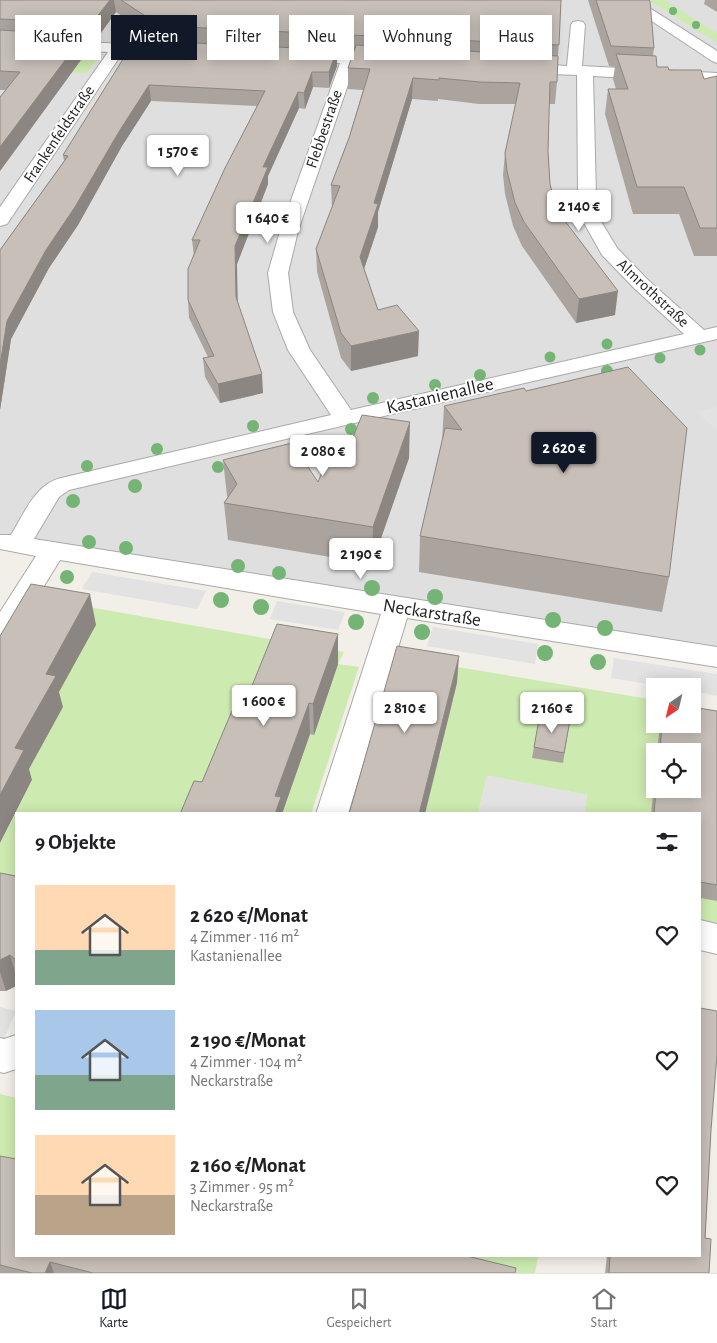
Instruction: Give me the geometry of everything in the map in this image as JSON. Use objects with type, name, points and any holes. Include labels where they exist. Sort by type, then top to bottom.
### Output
[{"type":"street","points":[[627,0],[716,58]]},
{"type":"street","name":"Almrothstraße","points":[[578,25],[587,195],[594,223],[609,251],[641,284],[709,335]]},
{"type":"street","points":[[0,42],[111,48]]},
{"type":"street","points":[[282,55],[289,55]]},
{"type":"street","name":"Frankenfeldstraße","points":[[0,220],[111,58]]},
{"type":"street","points":[[354,59],[408,62]]},
{"type":"street","name":"Flebbestraße","points":[[345,418],[298,350],[283,312],[278,273],[289,231],[349,60]]},
{"type":"street","points":[[505,67],[717,78]]},
{"type":"street","name":"Kastanienallee","points":[[9,543],[50,492],[61,485],[709,335]]},
{"type":"street","name":"Neckarstraße","points":[[9,543],[397,607],[717,657]]},
{"type":"street","points":[[0,634],[53,550]]},
{"type":"street","points":[[333,812],[397,607]]},
{"type":"street","points":[[701,936],[717,939]]},
{"type":"street","points":[[0,1055],[4,1056],[15,1052]]},
{"type":"shaded area","points":[[0,0],[717,0],[717,657],[0,542]]},
{"type":"shaded area","points":[[717,407],[717,431],[697,412]]},
{"type":"shaded area","points":[[92,572],[206,591],[197,609],[82,589]]},
{"type":"shaded area","points":[[277,601],[345,612],[338,630],[270,619]]},
{"type":"shaded area","points":[[433,627],[538,644],[535,664],[427,646]]},
{"type":"shaded area","points":[[614,658],[717,674],[717,696],[701,693],[701,678],[646,678],[646,683],[611,678]]},
{"type":"shaded area","points":[[487,775],[587,795],[584,812],[478,812]]},
{"type":"shaded area","points":[[0,1007],[15,1011],[15,1013],[2,1044],[0,1044]]},
{"type":"green space","points":[[649,0],[664,0],[717,33],[717,43]]},
{"type":"green space","points":[[1,49],[15,50],[15,60],[96,60],[87,73],[0,68]]},
{"type":"green space","points":[[49,600],[344,652],[338,664],[359,667],[312,812],[16,812],[32,781],[0,695]]},
{"type":"green space","points":[[397,657],[646,698],[646,733],[659,733],[658,743],[646,743],[646,798],[677,798],[717,805],[717,830],[701,815],[701,812],[584,812],[587,795],[487,776],[478,812],[425,812],[432,782],[360,812],[341,812],[375,744],[440,755],[448,718]]},
{"type":"green space","points":[[15,814],[15,904],[0,904],[0,843]]},
{"type":"green space","points":[[717,893],[717,939],[701,935],[701,898],[716,901]]},
{"type":"green space","points":[[0,1094],[15,1098],[15,1177],[0,1173]]},
{"type":"green space","points":[[394,1257],[538,1257],[535,1273],[459,1273]]},
{"type":"building","points":[[0,0],[110,0],[98,15],[15,15],[15,20],[0,19]]},
{"type":"building","points":[[121,0],[561,0],[559,45],[552,45],[552,15],[480,15],[480,41],[470,41],[470,15],[364,15],[364,36],[354,35],[354,15],[289,15],[289,32],[279,32],[279,15],[207,15],[207,28],[197,28],[197,15],[144,15]]},
{"type":"building","points":[[596,0],[649,0],[654,48],[611,46]]},
{"type":"building","points":[[0,30],[15,31],[15,60],[65,60],[0,147],[0,97],[20,72],[0,71]]},
{"type":"building","points":[[197,43],[207,44],[207,60],[279,60],[279,47],[289,48],[289,60],[333,60],[329,72],[312,72],[304,93],[298,92],[263,167],[268,167],[235,246],[236,297],[262,374],[218,384],[203,358],[214,356],[188,300],[188,269],[200,240],[192,240],[225,168],[265,91],[149,85],[75,207],[46,250],[7,321],[0,365],[0,250],[68,156],[63,155],[122,60],[197,60]]},
{"type":"building","points":[[356,45],[364,45],[364,60],[470,60],[470,51],[480,52],[480,60],[552,60],[552,56],[558,56],[557,82],[550,82],[548,151],[550,184],[554,200],[565,221],[618,291],[579,299],[524,222],[515,203],[507,171],[505,153],[520,83],[413,78],[374,203],[378,204],[360,257],[378,310],[397,305],[419,331],[351,346],[341,333],[316,249],[340,186],[331,185],[349,138],[370,69],[348,68],[351,60],[354,60]]},
{"type":"building","points":[[616,54],[656,56],[657,67],[668,67],[669,70],[701,70],[704,79],[717,76],[717,228],[700,228],[684,187],[637,187],[608,89],[628,89]]},
{"type":"building","points":[[628,367],[687,428],[669,577],[420,536],[445,428],[462,430],[444,406],[524,388],[526,391]]},
{"type":"building","points":[[362,415],[410,422],[373,527],[224,503],[237,484],[223,460],[292,443],[318,482],[331,450],[347,452]]},
{"type":"building","points":[[31,584],[90,594],[46,674],[56,676],[15,748],[24,750],[0,795],[0,636]]},
{"type":"building","points":[[277,624],[338,634],[313,704],[309,703],[275,796],[281,797],[276,812],[181,812],[194,781],[202,782],[234,706],[243,708]]},
{"type":"building","points":[[397,646],[459,656],[420,812],[350,812]]},
{"type":"building","points":[[701,708],[717,711],[717,885],[701,882],[701,812],[654,812],[655,798],[701,798],[701,743],[661,743],[661,733],[701,733]]},
{"type":"building","points":[[540,714],[570,720],[564,753],[534,747]]},
{"type":"building","points":[[0,873],[15,876],[15,959],[10,955],[0,960]]},
{"type":"building","points":[[701,1008],[717,1011],[717,1055],[705,1238],[711,1239],[709,1273],[609,1273],[610,1257],[701,1257]]},
{"type":"building","points":[[0,1156],[15,1159],[15,1257],[471,1257],[516,1268],[515,1273],[93,1273],[50,1262],[45,1273],[32,1273],[0,1265]]}]
